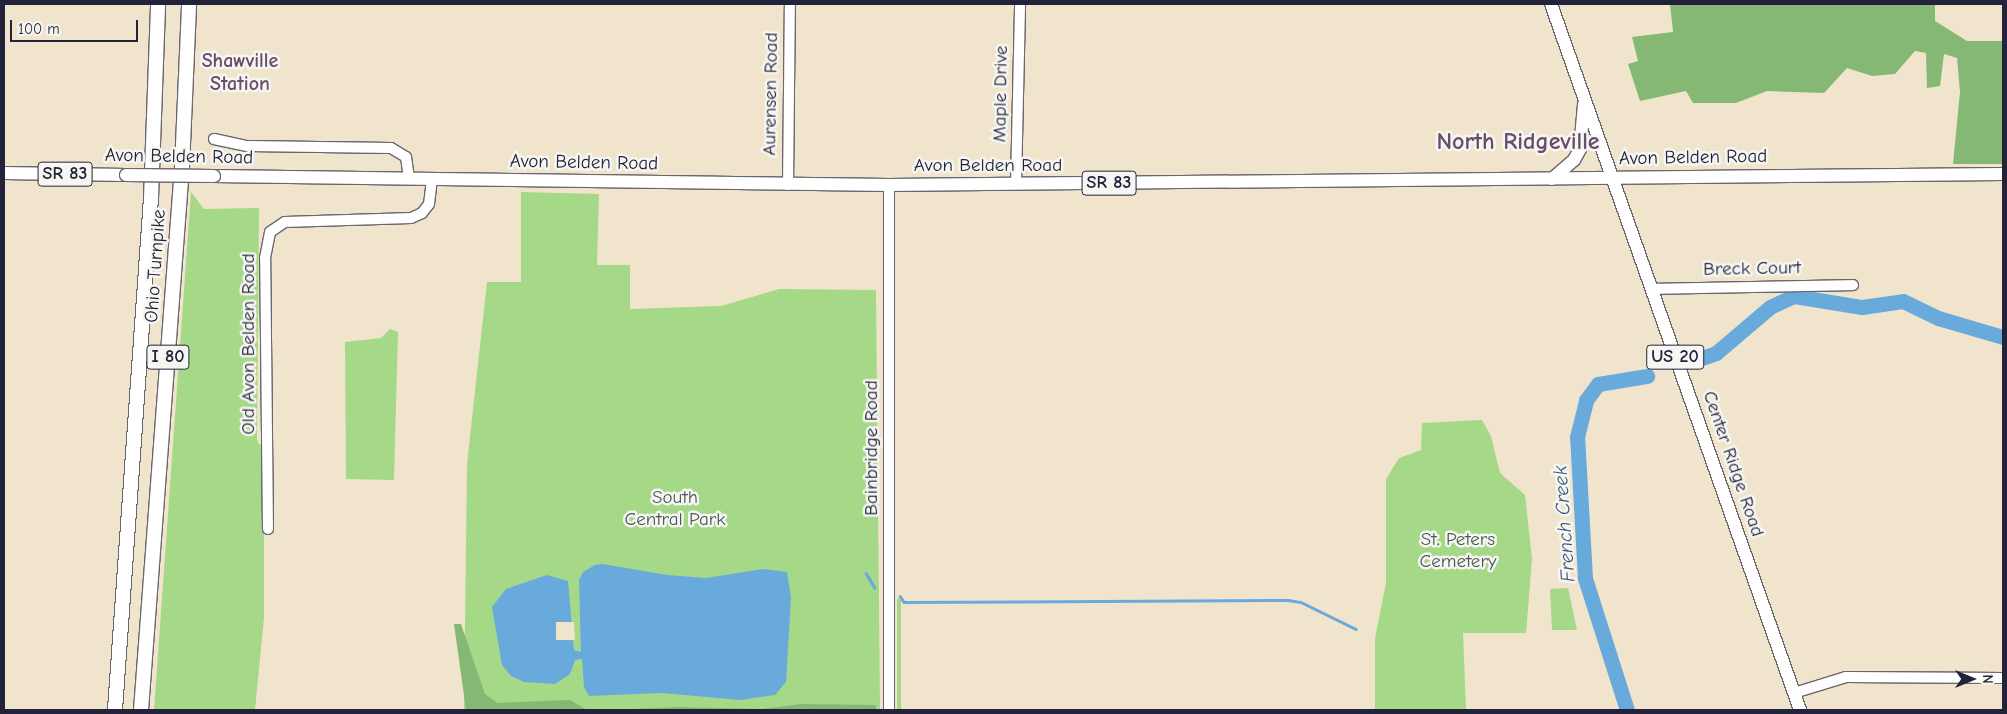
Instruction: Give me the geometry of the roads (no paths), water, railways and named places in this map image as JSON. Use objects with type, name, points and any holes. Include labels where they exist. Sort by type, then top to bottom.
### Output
[{"type":"highway","name":"Ohio Turnpike","points":[[115,710],[151,198],[158,4]]},
{"type":"highway","name":"Ohio Turnpike","points":[[141,710],[182,177],[189,4]]},
{"type":"main road","name":"Center Ridge Road","points":[[1551,4],[1800,710]]},
{"type":"main road","points":[[1552,179],[1574,160],[1580,149],[1584,94]]},
{"type":"main road","name":"Avon Belden Road","points":[[4,173],[788,185],[2003,174]]},
{"type":"street","name":"Aurensen Road","points":[[788,185],[790,4]]},
{"type":"street","name":"Maple Drive","points":[[1016,184],[1020,4]]},
{"type":"street","points":[[214,139],[248,146],[391,148],[406,157],[409,179]]},
{"type":"street","name":"Old Avon Belden Road","points":[[268,529],[266,258],[270,232],[285,222],[410,218],[422,213],[429,204],[432,180]]},
{"type":"street","name":"Bainbridge Road","points":[[889,710],[890,185]]},
{"type":"street","name":"Breck Court","points":[[1652,289],[1852,285]]},
{"type":"street","points":[[1794,693],[1846,677],[2003,678]]},
{"type":"water","points":[[603,564],[667,575],[706,578],[763,569],[787,572],[791,597],[786,682],[775,695],[740,700],[662,693],[589,696],[584,687],[582,659],[575,660],[570,674],[555,684],[524,682],[511,676],[502,665],[492,607],[506,589],[547,575],[568,581],[574,650],[581,652],[579,580],[583,572],[595,565]]},
{"type":"waterway","name":"French Creek","points":[[1696,360],[1716,353],[1770,307],[1794,296],[1862,307],[1903,301],[1938,318],[2003,337]]},
{"type":"waterway","name":"French Creek","points":[[1627,710],[1585,578],[1577,437],[1586,400],[1598,384],[1647,376]]},
{"type":"waterway","points":[[866,573],[875,588]]},
{"type":"waterway","points":[[900,596],[904,602],[1288,600],[1301,602],[1356,629]]},
{"type":"district","name":"Shawville Station","points":[[240,72]]},
{"type":"district","name":"North Ridgeville","points":[[1518,142]]},
{"type":"park label","name":"South Central Park","points":[[675,509]]},
{"type":"park label","name":"St. Peters Cemetery","points":[[1458,551]]}]
